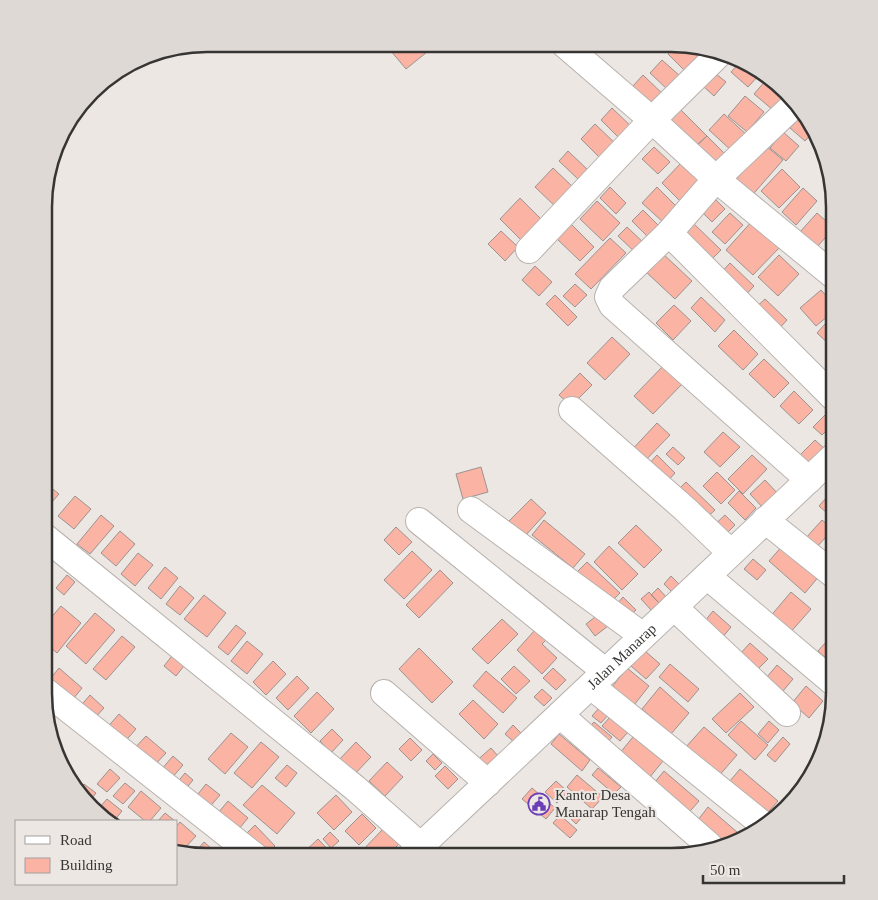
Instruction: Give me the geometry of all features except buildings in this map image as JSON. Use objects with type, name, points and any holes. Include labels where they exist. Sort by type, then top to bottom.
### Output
[{"type":"street","points":[[573,52],[652,120],[716,179],[825,269]]},
{"type":"street","points":[[529,250],[652,120],[714,59]]},
{"type":"street","points":[[790,109],[716,179],[669,233],[612,288],[608,298],[612,305],[809,480]]},
{"type":"street","points":[[669,233],[825,389]]},
{"type":"street","points":[[572,410],[685,509],[731,554]]},
{"type":"street","name":"Jalan Manarap","points":[[419,847],[825,465]]},
{"type":"street","points":[[471,510],[643,636]]},
{"type":"street","points":[[419,520],[758,820]]},
{"type":"street","points":[[765,520],[825,569]]},
{"type":"street","points":[[53,543],[347,782],[411,847]]},
{"type":"street","points":[[707,576],[825,675]]},
{"type":"street","points":[[674,607],[787,713]]},
{"type":"street","points":[[384,693],[488,783]]},
{"type":"street","points":[[53,697],[244,847]]},
{"type":"street","points":[[560,715],[707,843]]},
{"type":"place","name":"Kantor Desa Manarap Tengah","points":[[539,804]]}]
